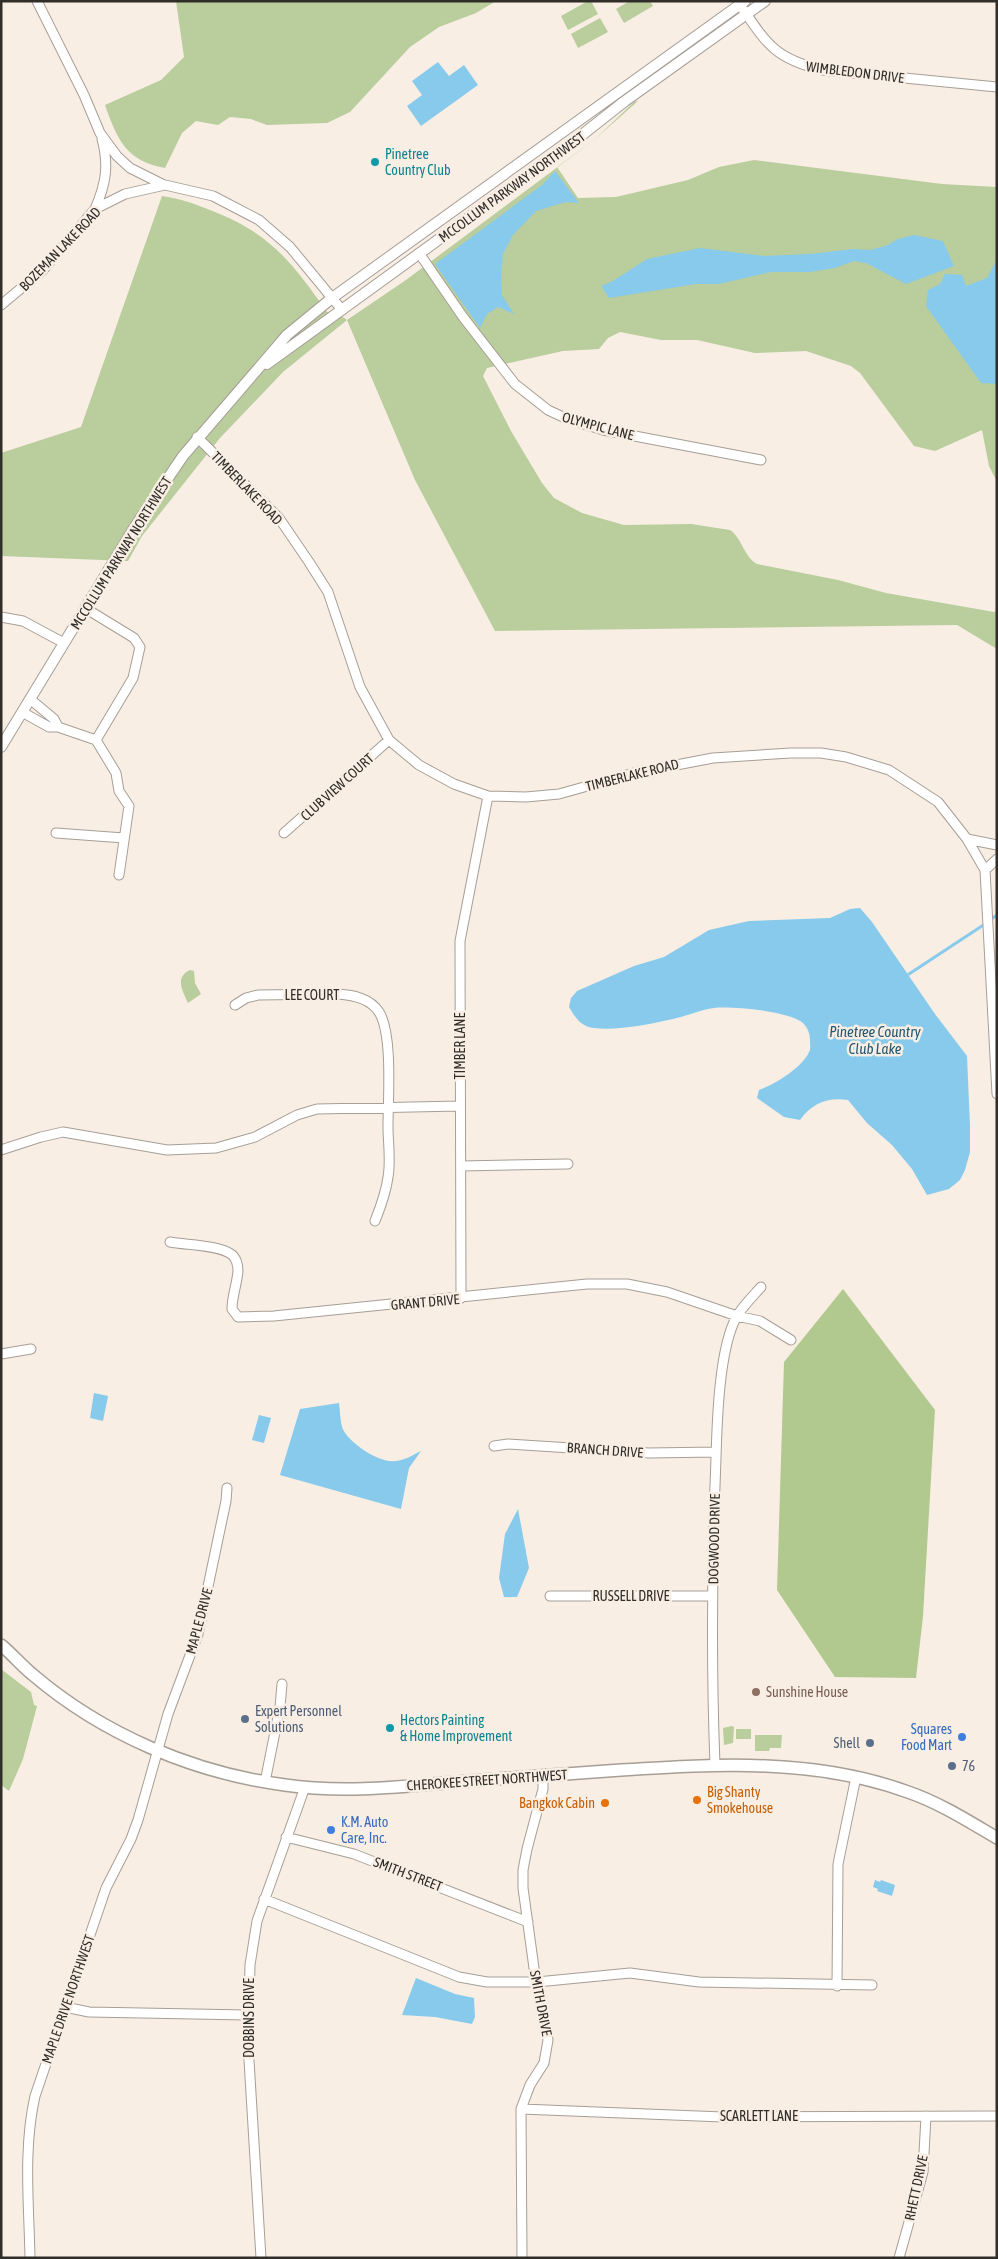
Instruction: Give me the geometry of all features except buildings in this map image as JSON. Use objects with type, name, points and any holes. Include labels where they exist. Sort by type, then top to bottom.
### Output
[{"type":"main road","name":"CHEROKEE STREET NORTHWEST","points":[[1,1645],[32,1674],[114,1730],[157,1750],[192,1763],[266,1782],[305,1788],[378,1788],[543,1775],[715,1765],[794,1767],[856,1777],[894,1787],[925,1798],[961,1816],[997,1838]]},
{"type":"street","points":[[37,1],[84,95],[100,133],[106,154],[107,174],[95,209]]},
{"type":"street","name":"MCCOLLUM PARKWAY NORTHWEST","points":[[257,371],[765,1]]},
{"type":"street","name":"MCCOLLUM PARKWAY NORTHWEST","points":[[1,747],[143,514],[197,437],[287,335],[332,298],[743,3]]},
{"type":"street","name":"WIMBLEDON DRIVE","points":[[743,3],[746,14],[775,52],[799,64],[822,70],[997,88]]},
{"type":"street","points":[[100,133],[117,156],[130,168],[165,185]]},
{"type":"street","name":"BOZEMAN LAKE ROAD","points":[[1,305],[43,270],[95,209],[125,194],[165,185],[213,196],[259,220],[290,247],[342,310]]},
{"type":"street","name":"OLYMPIC LANE","points":[[420,253],[463,317],[515,384],[548,410],[565,418],[603,430],[761,460]]},
{"type":"street","name":"TIMBERLAKE ROAD","points":[[197,437],[279,518],[309,562],[328,592],[360,687],[389,740],[419,765],[454,784],[488,796],[526,797],[559,794],[634,773],[713,758],[821,753],[846,757],[889,770],[938,802],[967,839],[985,870],[997,1094]]},
{"type":"street","points":[[85,608],[134,638],[140,647],[133,678],[96,740]]},
{"type":"street","points":[[1,617],[23,621],[64,643]]},
{"type":"street","points":[[30,699],[54,719],[58,727]]},
{"type":"street","points":[[22,712],[49,727],[58,727],[96,740],[116,773],[119,791],[128,806],[119,876]]},
{"type":"street","name":"CLUB VIEW COURT","points":[[284,833],[389,740]]},
{"type":"street","name":"TIMBER LANE","points":[[462,1298],[460,941],[488,796]]},
{"type":"street","points":[[56,833],[124,838]]},
{"type":"street","points":[[967,839],[997,845]]},
{"type":"street","points":[[985,870],[997,859]]},
{"type":"street","name":"LEE COURT","points":[[235,1005],[246,998],[267,995],[338,994],[351,995],[367,1001],[380,1013],[385,1031],[389,1175],[382,1205],[375,1221]]},
{"type":"street","points":[[1,1150],[63,1132],[167,1150],[199,1150],[242,1142],[297,1115],[317,1109],[460,1106]]},
{"type":"street","points":[[461,1166],[568,1164]]},
{"type":"street","name":"GRANT DRIVE","points":[[170,1242],[221,1250],[232,1254],[237,1263],[238,1273],[234,1286],[232,1309],[238,1317],[274,1321],[586,1284],[628,1284],[667,1292],[737,1316]]},
{"type":"street","name":"DOGWOOD DRIVE","points":[[715,1765],[711,1677],[712,1596],[716,1452],[721,1382],[731,1332],[737,1316],[761,1287]]},
{"type":"street","points":[[737,1316],[760,1321],[790,1340]]},
{"type":"street","points":[[1,1354],[31,1349]]},
{"type":"street","name":"BRANCH DRIVE","points":[[494,1446],[508,1444],[649,1453],[716,1452]]},
{"type":"street","name":"MAPLE DRIVE","points":[[157,1750],[168,1714],[198,1634],[227,1488]]},
{"type":"street","name":"RUSSELL DRIVE","points":[[550,1596],[712,1596]]},
{"type":"street","points":[[266,1782],[280,1707],[282,1684]]},
{"type":"street","name":"MAPLE DRIVE NORTHWEST","points":[[30,2258],[29,2123],[35,2096],[106,1888],[135,1830],[157,1750]]},
{"type":"street","name":"SMITH DRIVE","points":[[522,2258],[521,2109],[530,2085],[544,2064],[548,2048],[548,2031],[537,1982],[523,1870],[544,1789],[543,1775]]},
{"type":"street","points":[[837,1986],[838,1864],[856,1777]]},
{"type":"street","name":"DOBBINS DRIVE","points":[[261,2258],[247,2015],[252,1950],[257,1921],[264,1899],[305,1788]]},
{"type":"street","name":"SMITH STREET","points":[[286,1837],[354,1854],[528,1922]]},
{"type":"street","points":[[264,1899],[459,1977],[487,1982],[537,1982],[630,1973],[699,1982],[837,1986],[872,1985]]},
{"type":"street","points":[[65,2007],[89,2012],[247,2015]]},
{"type":"street","name":"SCARLETT LANE","points":[[521,2109],[723,2117],[997,2116]]},
{"type":"street","name":"RHETT DRIVE","points":[[899,2258],[923,2172],[926,2116]]},
{"type":"green space","points":[[176,1],[496,1],[476,13],[439,27],[410,47],[350,112],[327,123],[267,125],[251,119],[230,117],[218,125],[196,121],[182,133],[165,168],[141,160],[125,147],[114,128],[105,105],[161,80],[184,57]]},
{"type":"green space","points":[[591,1],[598,14],[568,30],[561,16]]},
{"type":"green space","points":[[630,1],[650,1],[653,6],[624,23],[616,9]]},
{"type":"green space","points":[[600,18],[608,32],[578,48],[571,34]]},
{"type":"green space","points":[[638,101],[594,140],[634,102]]},
{"type":"green space","points":[[754,160],[942,184],[997,187],[997,482],[989,466],[982,430],[935,451],[914,446],[860,373],[851,366],[806,351],[755,353],[697,340],[661,340],[620,332],[608,338],[599,349],[563,351],[487,368],[483,376],[511,431],[542,483],[554,498],[582,513],[624,525],[691,524],[730,530],[734,533],[749,557],[757,564],[838,580],[886,593],[994,612],[997,610],[997,649],[957,625],[495,631],[415,480],[347,320],[406,280],[557,167],[578,198],[616,197],[688,180],[719,167]]},
{"type":"green space","points":[[162,196],[198,205],[249,228],[278,250],[327,312],[337,313],[347,320],[283,372],[220,438],[142,536],[128,561],[1,556],[1,453],[81,427]]},
{"type":"green space","points":[[190,970],[194,971],[195,983],[201,994],[188,1003],[182,990],[181,981],[185,973]]},
{"type":"green space","points":[[843,1289],[935,1410],[923,1616],[916,1678],[835,1677],[777,1590],[784,1362]]},
{"type":"green space","points":[[1,1669],[31,1692],[34,1705],[37,1706],[23,1759],[9,1791],[1,1785]]},
{"type":"green space","points":[[734,1727],[733,1743],[724,1745],[723,1728]]},
{"type":"green space","points":[[736,1729],[751,1729],[751,1739],[736,1739]]},
{"type":"green space","points":[[755,1735],[782,1735],[781,1748],[770,1748],[769,1751],[755,1751]]},
{"type":"water","points":[[438,62],[449,76],[464,65],[478,85],[421,126],[407,106],[422,95],[412,81]]},
{"type":"water","points":[[555,171],[579,203],[566,202],[536,211],[513,235],[503,254],[501,274],[502,295],[514,314],[498,307],[487,314],[480,328],[435,264],[542,185]]},
{"type":"water","points":[[914,235],[943,241],[954,266],[906,284],[866,263],[854,261],[835,268],[810,272],[771,272],[719,284],[696,284],[609,298],[601,286],[613,281],[647,259],[700,248],[764,256],[810,254],[853,249],[869,250],[886,246],[898,239]]},
{"type":"water","points":[[997,259],[997,384],[981,383],[926,306],[928,290],[940,284],[945,274],[962,275],[966,286],[987,278]]},
{"type":"water","name":"Pinetree Country Club Lake","points":[[860,908],[872,922],[935,1014],[967,1056],[970,1152],[960,1180],[949,1189],[927,1195],[912,1169],[892,1145],[867,1123],[848,1100],[834,1099],[821,1102],[810,1109],[800,1120],[784,1117],[757,1098],[759,1090],[780,1080],[801,1064],[810,1051],[808,1031],[803,1023],[796,1019],[760,1010],[714,1008],[654,1023],[603,1029],[585,1026],[576,1018],[569,1007],[571,998],[577,991],[634,966],[664,957],[709,930],[749,921],[830,918],[850,909]]},
{"type":"water","points":[[94,1393],[108,1396],[103,1421],[90,1418]]},
{"type":"water","points":[[339,1403],[341,1424],[345,1433],[357,1445],[373,1456],[396,1461],[403,1460],[421,1451],[409,1468],[401,1509],[280,1475],[300,1409]]},
{"type":"water","points":[[259,1415],[271,1418],[264,1443],[252,1440]]},
{"type":"water","points":[[518,1509],[529,1568],[517,1597],[504,1597],[499,1578],[505,1534]]},
{"type":"water","points":[[875,1880],[895,1885],[892,1896],[877,1891],[878,1889],[873,1887]]},
{"type":"water","points":[[416,1978],[455,1994],[474,1998],[475,2017],[472,2024],[435,2017],[402,2015]]},
{"type":"waterway","points":[[990,920],[997,915]]},
{"type":"waterway","points":[[909,974],[985,924]]},
{"type":"place","name":"Pinetree Country Club","points":[[375,162]]},
{"type":"place","name":"Sunshine House","points":[[756,1692]]},
{"type":"place","name":"Expert Personnel Solutions","points":[[245,1719]]},
{"type":"place","name":"Hectors Painting & Home Improvement","points":[[390,1728]]},
{"type":"place","name":"Squares Food Mart","points":[[962,1737]]},
{"type":"place","name":"Shell","points":[[870,1743]]},
{"type":"place","name":"76","points":[[952,1766]]},
{"type":"place","name":"Big Shanty Smokehouse","points":[[697,1800]]},
{"type":"place","name":"Bangkok Cabin","points":[[605,1803]]},
{"type":"place","name":"K.M. Auto Care, Inc.","points":[[331,1830]]}]
